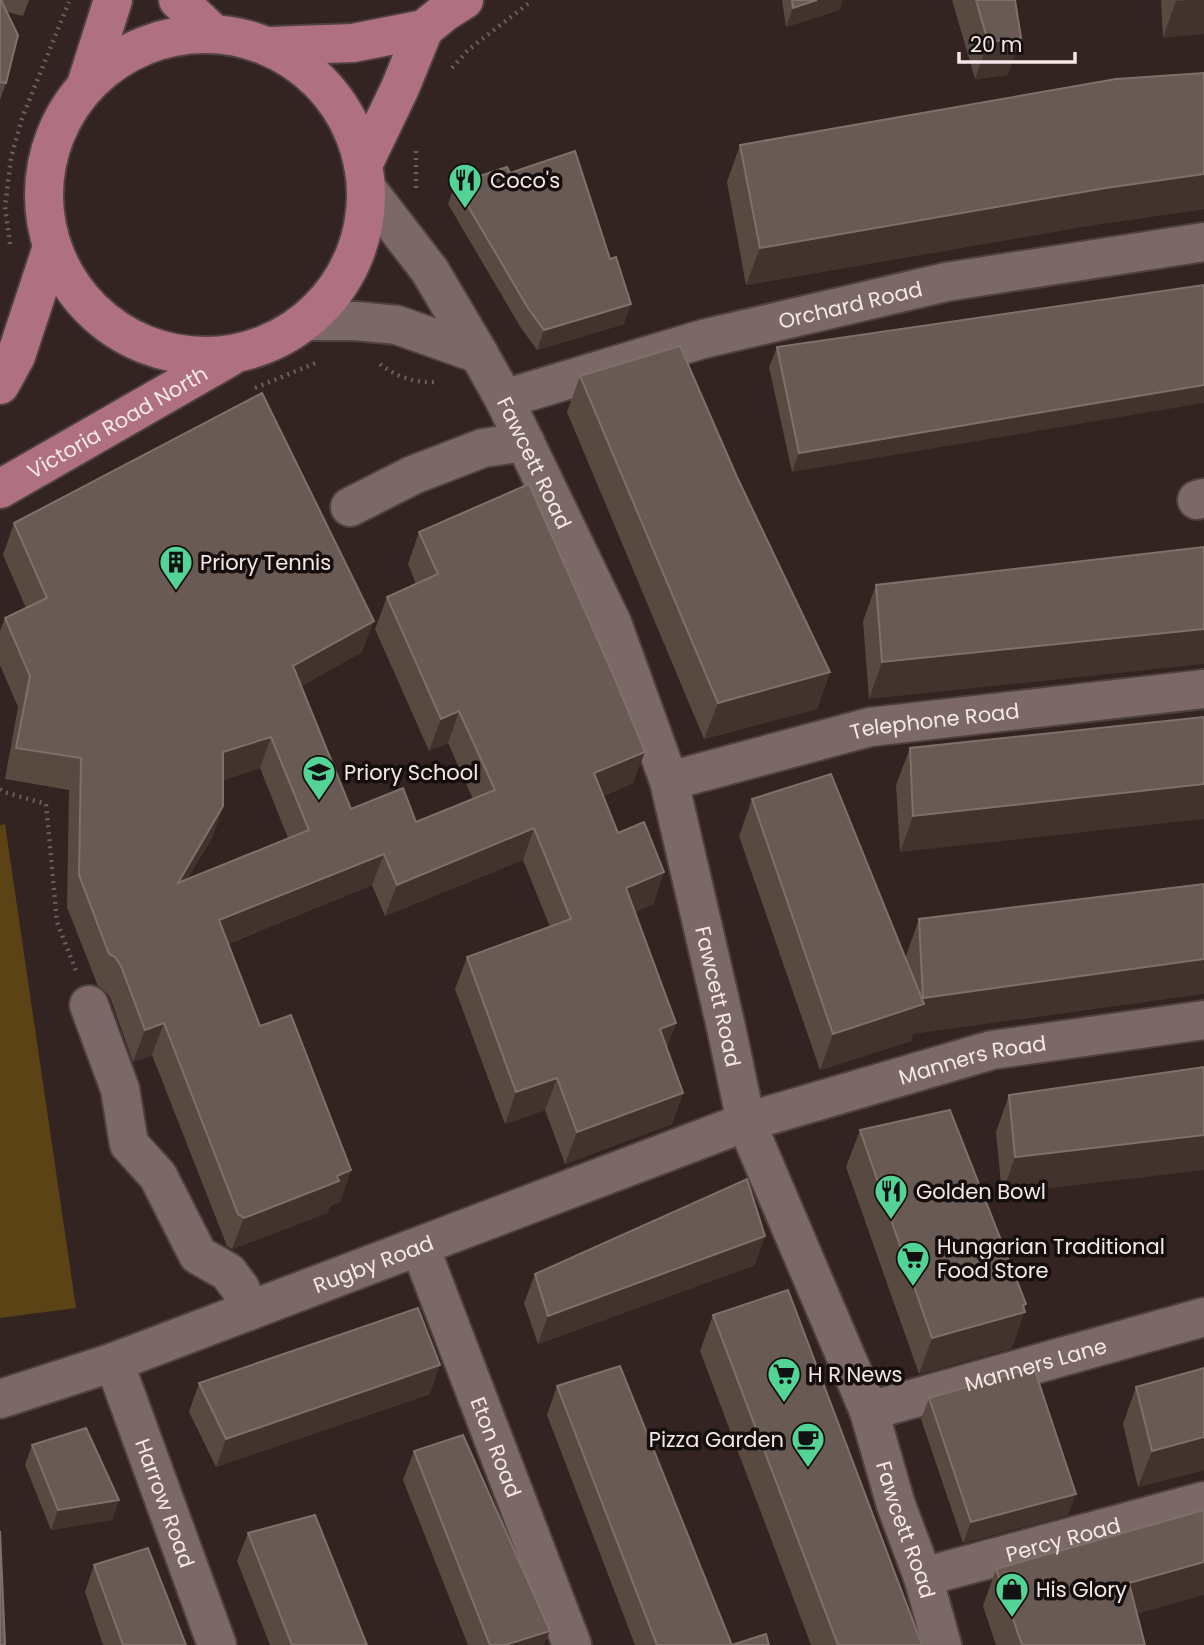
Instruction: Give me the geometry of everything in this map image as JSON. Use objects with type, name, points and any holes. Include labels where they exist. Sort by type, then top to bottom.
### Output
[{"type":"main road","points":[[86,85],[113,0]]},
{"type":"main road","points":[[177,0],[213,33]]},
{"type":"main road","points":[[270,46],[353,43],[424,29],[464,0]]},
{"type":"main road","points":[[365,177],[424,29]]},
{"type":"main road","points":[[213,33],[242,37],[270,46],[311,72],[342,107],[365,177],[364,230],[350,268],[307,321],[285,336],[235,354],[189,356],[144,345],[104,322],[73,288],[52,247],[43,204],[47,161],[61,120],[86,85],[123,56],[166,38],[213,33]]},
{"type":"main road","points":[[0,385],[16,356],[52,247]]},
{"type":"main road","name":"Victoria Road North","points":[[0,489],[235,354]]},
{"type":"street","name":"Fawcett Road","points":[[365,177],[430,271],[504,399],[612,623],[669,781],[746,1122],[869,1411],[897,1505],[923,1577],[942,1645]]},
{"type":"street","name":"Orchard Road","points":[[504,399],[703,339],[946,282],[1204,242]]},
{"type":"street","points":[[307,321],[356,321],[397,325],[479,354]]},
{"type":"street","points":[[350,507],[413,475],[483,448],[525,442]]},
{"type":"street","name":"Telephone Road","points":[[669,781],[870,727],[1204,689]]},
{"type":"street","points":[[89,1004],[120,1089],[128,1144],[158,1176],[198,1255],[228,1272],[240,1288],[249,1311]]},
{"type":"street","name":"Manners Road","points":[[746,1122],[992,1050],[1204,1020]]},
{"type":"street","name":"Rugby Road","points":[[0,1399],[114,1362],[746,1122]]},
{"type":"street","name":"Eton Road","points":[[420,1247],[572,1645]]},
{"type":"street","name":"Manners Lane","points":[[869,1411],[1204,1317]]},
{"type":"street","name":"Harrow Road","points":[[114,1362],[217,1645]]},
{"type":"street","name":"Percy Road","points":[[923,1577],[1204,1501]]},
{"type":"path","points":[[10,248],[5,207],[11,158],[22,118],[69,0]]},
{"type":"path","points":[[446,76],[468,50],[529,4],[527,0]]},
{"type":"path","points":[[416,193],[416,147],[419,136]]},
{"type":"path","points":[[0,789],[46,804],[57,922],[89,1004]]},
{"type":"shaded area","points":[[5,824],[76,1308],[0,1318],[0,825]]},
{"type":"building","points":[[0,0],[18,35],[6,83],[0,82]]},
{"type":"building","points":[[792,0],[817,0],[793,8]]},
{"type":"building","points":[[976,0],[1015,0],[1021,38],[988,42]]},
{"type":"building","points":[[1204,73],[1204,174],[1106,188],[760,248],[740,145],[1116,79]]},
{"type":"building","points":[[575,151],[610,259],[616,257],[631,304],[544,330],[528,308],[455,184],[507,167],[510,173]]},
{"type":"building","points":[[1204,285],[1204,385],[799,453],[777,347]]},
{"type":"building","points":[[680,346],[737,477],[830,672],[718,703],[580,376]]},
{"type":"building","points":[[262,393],[374,621],[293,666],[351,809],[403,788],[416,822],[495,790],[459,711],[441,719],[387,597],[438,574],[419,532],[529,484],[645,752],[594,773],[618,833],[644,822],[664,872],[626,888],[676,1023],[660,1029],[683,1093],[577,1132],[557,1078],[516,1092],[467,957],[571,919],[534,828],[397,885],[384,854],[219,920],[260,1026],[291,1015],[351,1170],[337,1176],[339,1181],[244,1218],[238,1214],[164,1023],[145,1030],[121,966],[115,957],[109,954],[79,875],[81,758],[16,748],[30,676],[5,618],[47,598],[14,523]],"holes":[[[271,737],[309,830],[178,883],[223,806],[223,752]]]},
{"type":"building","points":[[1204,547],[1204,629],[882,662],[876,585]]},
{"type":"building","points":[[1204,717],[1204,784],[913,816],[910,748]]},
{"type":"building","points":[[831,774],[924,1004],[833,1034],[752,799]]},
{"type":"building","points":[[1204,884],[1204,959],[923,998],[919,919]]},
{"type":"building","points":[[1204,1067],[1204,1135],[1015,1157],[1009,1095]]},
{"type":"building","points":[[950,1110],[1026,1304],[1023,1305],[1025,1312],[932,1338],[860,1130]]},
{"type":"building","points":[[747,1179],[765,1236],[548,1316],[535,1274]]},
{"type":"building","points":[[788,1290],[922,1645],[838,1645],[713,1315]]},
{"type":"building","points":[[418,1308],[440,1365],[226,1439],[199,1383]]},
{"type":"building","points":[[620,1366],[732,1645],[657,1645],[557,1386]]},
{"type":"building","points":[[1034,1368],[1076,1494],[971,1522],[929,1398]]},
{"type":"building","points":[[1204,1368],[1204,1437],[1152,1451],[1136,1387]]},
{"type":"building","points":[[86,1428],[119,1500],[58,1510],[32,1445]]},
{"type":"building","points":[[463,1435],[550,1631],[505,1645],[490,1645],[414,1451]]},
{"type":"building","points":[[1204,1510],[1204,1562],[1129,1583],[1145,1645],[1022,1645],[996,1569]]},
{"type":"building","points":[[315,1515],[367,1645],[292,1645],[248,1533]]},
{"type":"building","points":[[0,1531],[5,1645],[0,1645]]},
{"type":"building","points":[[148,1548],[186,1645],[123,1645],[94,1565]]},
{"type":"building","points":[[766,1634],[769,1645],[732,1645]]},
{"type":"place","name":"Coco's","points":[[465,210]]},
{"type":"place","name":"Priory Tennis","points":[[176,592]]},
{"type":"place","name":"Priory School","points":[[319,802]]},
{"type":"place","name":"Golden Bowl","points":[[891,1221]]},
{"type":"place","name":"Hungarian Traditional Food Store","points":[[913,1288]]},
{"type":"place","name":"H R News","points":[[784,1404]]},
{"type":"place","name":"Pizza Garden","points":[[808,1469]]},
{"type":"place","name":"His Glory","points":[[1012,1619]]}]
